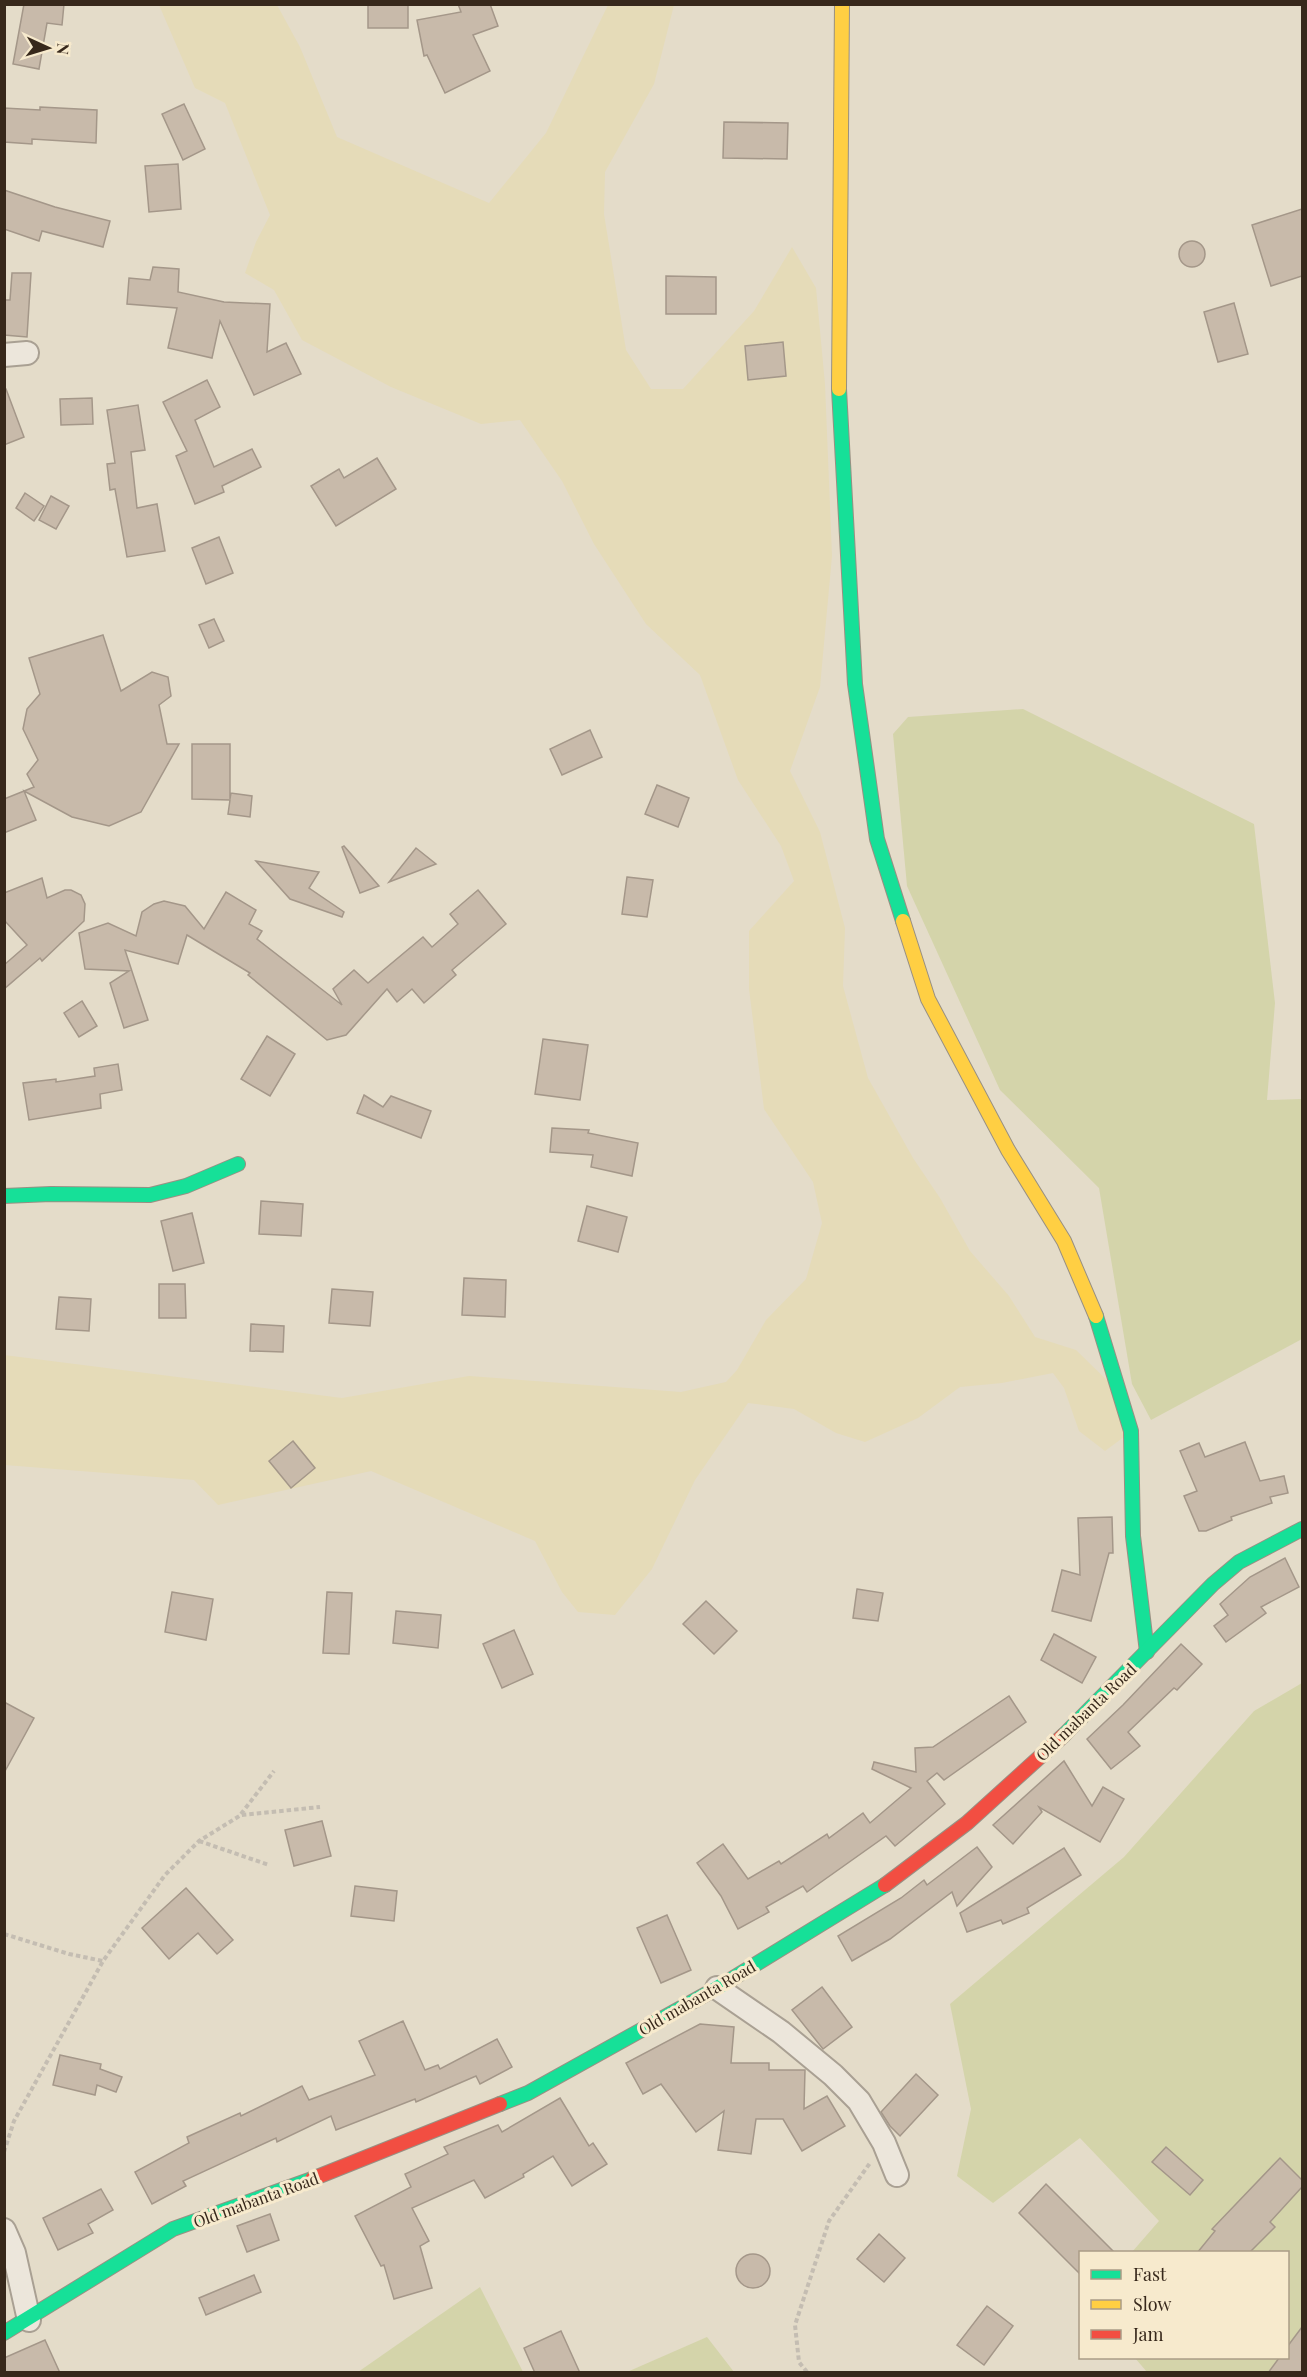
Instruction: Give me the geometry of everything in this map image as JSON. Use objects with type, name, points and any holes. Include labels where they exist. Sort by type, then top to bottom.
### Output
[{"type":"street","points":[[842,4],[839,409],[855,684],[877,839],[928,999],[1008,1150],[1064,1241],[1094,1310],[1131,1431],[1133,1536],[1147,1652]]},
{"type":"street","points":[[4,355],[27,353]]},
{"type":"street","points":[[4,1196],[150,1195],[186,1186],[238,1164]]},
{"type":"street","name":"Old mabanta Road","points":[[4,2333],[173,2229],[344,2168],[528,2093],[717,1988],[891,1882],[950,1836],[1040,1758],[1213,1584],[1239,1562],[1273,1542],[1302,1529]]},
{"type":"street","points":[[717,1988],[781,2032],[833,2074],[859,2101],[884,2143],[897,2175]]},
{"type":"street","points":[[4,2230],[14,2253],[28,2320]]},
{"type":"path","points":[[4,2152],[15,2121],[103,1961],[165,1875],[199,1841],[241,1815],[274,1771]]},
{"type":"path","points":[[241,1815],[320,1807]]},
{"type":"path","points":[[199,1841],[269,1865]]},
{"type":"path","points":[[4,1934],[69,1954],[103,1961]]},
{"type":"path","points":[[807,2373],[800,2362],[795,2325],[829,2221],[884,2143]]},
{"type":"shaded area","points":[[159,5],[277,5],[300,47],[337,137],[489,203],[546,133],[608,5],[674,5],[654,84],[605,172],[604,214],[626,350],[651,389],[683,389],[754,311],[792,247],[816,288],[825,384],[832,556],[820,687],[790,771],[820,832],[845,928],[843,986],[868,1078],[913,1158],[940,1198],[970,1251],[1009,1296],[1035,1337],[1076,1350],[1119,1392],[1132,1431],[1105,1451],[1079,1431],[1064,1388],[1053,1373],[1002,1383],[960,1387],[918,1418],[865,1442],[836,1433],[794,1409],[748,1403],[695,1480],[652,1569],[615,1615],[578,1612],[562,1592],[535,1541],[371,1471],[218,1505],[194,1480],[5,1465],[4,1355],[342,1398],[469,1376],[681,1392],[726,1382],[737,1370],[766,1320],[806,1279],[822,1223],[813,1182],[764,1109],[749,989],[749,931],[794,881],[781,846],[738,780],[700,675],[646,624],[594,544],[562,481],[520,420],[481,424],[391,387],[302,340],[274,290],[245,273],[256,242],[270,215],[225,103],[195,88]]},
{"type":"green space","points":[[1023,709],[1254,824],[1275,1003],[1267,1100],[1302,1099],[1302,1339],[1151,1420],[1132,1384],[1099,1188],[1000,1090],[907,886],[893,734],[908,717]]},
{"type":"green space","points":[[1302,1683],[1302,2372],[1147,2372],[1136,2359],[1289,2359],[1289,2251],[1133,2251],[1159,2221],[1080,2138],[993,2203],[957,2176],[971,2109],[950,2004],[1124,1857],[1254,1711]]},
{"type":"green space","points":[[480,2287],[523,2372],[358,2372]]},
{"type":"green space","points":[[707,2337],[734,2372],[627,2372]]},
{"type":"building","points":[[24,4],[64,4],[62,25],[47,23],[39,69],[13,64]]},
{"type":"building","points":[[368,4],[408,4],[408,28],[368,28]]},
{"type":"building","points":[[458,4],[490,4],[498,26],[473,35],[490,71],[445,93],[427,55],[424,56],[417,20],[461,12]]},
{"type":"building","points":[[184,104],[205,149],[183,160],[162,114]]},
{"type":"building","points":[[40,107],[97,110],[96,143],[32,139],[32,144],[4,142],[4,108],[40,110]]},
{"type":"building","points":[[724,122],[788,123],[787,159],[723,158]]},
{"type":"building","points":[[178,164],[181,209],[149,212],[145,166]]},
{"type":"building","points":[[4,190],[55,207],[110,221],[103,247],[42,231],[39,241],[4,229]]},
{"type":"building","points":[[1302,209],[1302,276],[1271,286],[1252,225]]},
{"type":"building","points":[[1192,241],[1201,245],[1205,254],[1201,263],[1192,267],[1183,263],[1179,254],[1183,245]]},
{"type":"building","points":[[153,267],[179,269],[178,292],[224,302],[270,304],[267,352],[286,343],[301,374],[254,395],[220,321],[212,358],[168,348],[177,308],[127,304],[129,278],[150,280]]},
{"type":"building","points":[[12,273],[31,273],[27,337],[4,335],[4,300],[10,300]]},
{"type":"building","points":[[666,276],[716,277],[716,314],[666,314]]},
{"type":"building","points":[[1234,303],[1248,354],[1218,362],[1204,312]]},
{"type":"building","points":[[783,342],[786,376],[748,380],[745,346]]},
{"type":"building","points":[[207,380],[220,407],[195,420],[214,467],[252,449],[261,467],[222,486],[224,492],[195,504],[176,456],[187,451],[163,402]]},
{"type":"building","points":[[4,389],[6,389],[24,437],[4,445]]},
{"type":"building","points":[[92,398],[93,424],[61,425],[60,399]]},
{"type":"building","points":[[138,405],[145,450],[131,452],[137,508],[157,504],[165,551],[127,557],[115,489],[110,490],[107,464],[115,463],[107,410]]},
{"type":"building","points":[[377,458],[396,489],[336,526],[311,486],[339,469],[344,478]]},
{"type":"building","points":[[25,493],[44,506],[34,521],[16,508]]},
{"type":"building","points":[[51,496],[69,506],[56,529],[39,520]]},
{"type":"building","points":[[219,537],[233,573],[206,584],[192,548]]},
{"type":"building","points":[[214,619],[224,641],[209,648],[199,625]]},
{"type":"building","points":[[103,635],[121,691],[152,672],[168,677],[171,696],[159,705],[167,744],[179,744],[141,812],[109,826],[72,817],[24,791],[34,787],[27,774],[38,760],[23,729],[27,709],[40,694],[29,658]]},
{"type":"building","points":[[590,730],[602,757],[562,775],[550,749]]},
{"type":"building","points":[[192,744],[230,744],[230,799],[231,793],[252,796],[250,817],[228,814],[230,800],[192,799]]},
{"type":"building","points":[[657,785],[689,798],[678,827],[645,814]]},
{"type":"building","points":[[24,791],[36,820],[4,833],[4,799]]},
{"type":"building","points":[[344,846],[379,886],[360,893],[342,847]]},
{"type":"building","points":[[416,848],[436,864],[389,882]]},
{"type":"building","points":[[256,861],[319,872],[309,888],[344,912],[342,917],[290,899]]},
{"type":"building","points":[[627,877],[653,880],[647,917],[622,914]]},
{"type":"building","points":[[42,878],[47,898],[65,890],[81,895],[85,904],[84,921],[42,961],[40,958],[4,989],[4,965],[27,945],[4,920],[4,893]]},
{"type":"building","points":[[478,890],[506,924],[452,970],[456,975],[424,1003],[412,989],[397,1002],[387,989],[346,1035],[327,1040],[248,975],[250,973],[187,935],[178,964],[125,950],[148,1020],[124,1028],[110,983],[129,971],[85,969],[79,933],[108,923],[136,936],[142,912],[164,901],[185,906],[204,929],[226,892],[256,910],[249,924],[262,931],[257,939],[342,1005],[333,989],[354,970],[368,983],[423,937],[432,947],[458,924],[450,914]]},
{"type":"building","points":[[82,1001],[97,1026],[79,1037],[64,1013]]},
{"type":"building","points":[[267,1036],[295,1054],[270,1096],[241,1079]]},
{"type":"building","points":[[543,1039],[588,1045],[580,1100],[535,1094]]},
{"type":"building","points":[[118,1064],[122,1090],[100,1094],[101,1108],[29,1120],[23,1083],[56,1079],[56,1082],[95,1076],[94,1068]]},
{"type":"building","points":[[364,1095],[383,1107],[391,1096],[431,1111],[421,1138],[357,1113]]},
{"type":"building","points":[[552,1128],[589,1130],[588,1133],[638,1143],[632,1176],[591,1167],[593,1155],[550,1152]]},
{"type":"building","points":[[261,1201],[303,1204],[301,1236],[259,1234]]},
{"type":"building","points":[[587,1206],[627,1217],[618,1252],[578,1241]]},
{"type":"building","points":[[192,1213],[204,1263],[173,1271],[161,1221]]},
{"type":"building","points":[[464,1278],[506,1280],[505,1317],[462,1315]]},
{"type":"building","points":[[159,1284],[185,1284],[186,1318],[159,1318]]},
{"type":"building","points":[[332,1289],[373,1292],[370,1326],[329,1323]]},
{"type":"building","points":[[59,1297],[91,1299],[89,1331],[56,1329]]},
{"type":"building","points":[[251,1324],[284,1326],[283,1352],[250,1351]]},
{"type":"building","points":[[293,1441],[315,1468],[291,1488],[269,1461]]},
{"type":"building","points":[[1245,1442],[1260,1481],[1284,1476],[1288,1493],[1270,1497],[1272,1503],[1231,1517],[1232,1520],[1206,1531],[1199,1531],[1184,1496],[1197,1491],[1180,1451],[1199,1443],[1205,1457]]},
{"type":"building","points":[[1112,1517],[1113,1553],[1109,1553],[1091,1621],[1052,1611],[1062,1570],[1080,1575],[1078,1518]]},
{"type":"building","points":[[1285,1558],[1299,1587],[1261,1607],[1266,1613],[1226,1642],[1214,1626],[1228,1615],[1220,1604],[1250,1577]]},
{"type":"building","points":[[857,1589],[883,1593],[878,1621],[853,1618]]},
{"type":"building","points":[[172,1592],[213,1599],[206,1640],[165,1632]]},
{"type":"building","points":[[327,1592],[352,1593],[349,1654],[323,1653]]},
{"type":"building","points":[[706,1601],[737,1631],[714,1654],[683,1624]]},
{"type":"building","points":[[396,1611],[441,1615],[438,1648],[393,1643]]},
{"type":"building","points":[[514,1630],[533,1674],[502,1688],[483,1644]]},
{"type":"building","points":[[1054,1634],[1096,1657],[1082,1683],[1041,1660]]},
{"type":"building","points":[[1181,1644],[1202,1664],[1177,1690],[1174,1688],[1128,1732],[1140,1746],[1111,1769],[1087,1739]]},
{"type":"building","points":[[1009,1696],[1026,1722],[944,1780],[937,1773],[927,1781],[945,1804],[895,1846],[886,1836],[807,1892],[803,1886],[766,1907],[769,1912],[738,1929],[721,1896],[697,1863],[723,1844],[748,1879],[779,1861],[781,1864],[827,1834],[829,1838],[863,1813],[870,1823],[911,1788],[872,1769],[874,1762],[916,1772],[915,1748],[933,1747]]},
{"type":"building","points":[[4,1702],[34,1718],[4,1773]]},
{"type":"building","points":[[1064,1761],[1092,1806],[1103,1787],[1124,1799],[1100,1842],[1039,1807],[1042,1812],[1013,1844],[993,1825]]},
{"type":"building","points":[[322,1821],[331,1856],[294,1866],[285,1830]]},
{"type":"building","points":[[977,1847],[992,1867],[957,1906],[952,1892],[890,1939],[852,1961],[838,1936],[901,1898],[924,1880],[927,1885]]},
{"type":"building","points":[[1064,1848],[1081,1875],[1027,1908],[1029,1913],[1003,1924],[1001,1920],[967,1932],[960,1913]]},
{"type":"building","points":[[355,1886],[397,1891],[394,1921],[351,1916]]},
{"type":"building","points":[[186,1888],[233,1940],[217,1954],[198,1933],[169,1959],[142,1928]]},
{"type":"building","points":[[667,1915],[691,1970],[661,1983],[637,1928]]},
{"type":"building","points":[[822,1987],[852,2027],[823,2049],[792,2010]]},
{"type":"building","points":[[403,2021],[425,2070],[438,2065],[440,2069],[497,2039],[512,2067],[480,2084],[476,2076],[416,2102],[415,2099],[336,2130],[331,2116],[277,2142],[276,2138],[183,2181],[186,2186],[152,2204],[135,2172],[189,2143],[187,2137],[240,2113],[241,2116],[302,2086],[309,2100],[375,2075],[359,2041]]},
{"type":"building","points":[[700,2024],[734,2027],[731,2063],[769,2063],[769,2070],[805,2070],[804,2109],[827,2096],[845,2126],[802,2151],[783,2119],[756,2119],[751,2154],[718,2150],[724,2111],[696,2132],[661,2084],[643,2094],[626,2063]]},
{"type":"building","points":[[60,2055],[101,2064],[100,2069],[122,2077],[116,2092],[97,2085],[95,2095],[53,2085]]},
{"type":"building","points":[[916,2074],[938,2095],[900,2136],[881,2112]]},
{"type":"building","points":[[560,2098],[589,2146],[593,2143],[607,2164],[572,2186],[553,2156],[523,2174],[524,2177],[485,2198],[474,2180],[412,2208],[429,2241],[420,2246],[432,2288],[394,2299],[384,2265],[381,2266],[355,2216],[411,2187],[405,2174],[448,2154],[444,2147],[498,2125],[502,2132]]},
{"type":"building","points":[[1166,2147],[1203,2180],[1190,2195],[1152,2162]]},
{"type":"building","points":[[1280,2158],[1302,2180],[1302,2187],[1270,2222],[1275,2227],[1251,2251],[1199,2251],[1215,2231],[1212,2229]]},
{"type":"building","points":[[1046,2184],[1113,2251],[1079,2251],[1079,2273],[1019,2213]]},
{"type":"building","points":[[101,2189],[113,2210],[88,2224],[93,2233],[58,2250],[43,2218]]},
{"type":"building","points":[[270,2214],[279,2240],[247,2252],[237,2226]]},
{"type":"building","points":[[879,2234],[905,2258],[884,2282],[857,2259]]},
{"type":"building","points":[[753,2254],[765,2259],[770,2271],[765,2283],[753,2288],[741,2283],[736,2271],[741,2259]]},
{"type":"building","points":[[254,2275],[261,2292],[206,2315],[199,2298]]},
{"type":"building","points":[[987,2306],[1013,2326],[984,2365],[957,2345]]},
{"type":"building","points":[[1302,2327],[1302,2373],[1268,2373],[1278,2359],[1289,2359],[1289,2344]]},
{"type":"building","points":[[561,2331],[580,2373],[535,2373],[524,2348]]},
{"type":"building","points":[[45,2340],[60,2373],[4,2373],[4,2358]]},
{"type":"traffic: fast","points":[[839,389],[855,684],[877,839],[903,921]]},
{"type":"traffic: fast","points":[[4,1196],[150,1195],[186,1186],[238,1164]]},
{"type":"traffic: fast","points":[[1096,1316],[1131,1431],[1133,1536],[1147,1652]]},
{"type":"traffic: fast","points":[[1064,1735],[1213,1584],[1239,1562],[1302,1529]]},
{"type":"traffic: fast","points":[[500,2104],[528,2093],[717,1988],[885,1885]]},
{"type":"traffic: fast","points":[[4,2333],[173,2229],[312,2179]]},
{"type":"traffic: slow","points":[[839,389],[842,4]]},
{"type":"traffic: slow","points":[[903,921],[928,999],[1008,1150],[1064,1241],[1096,1316]]},
{"type":"traffic: jam","points":[[885,1885],[967,1823],[1064,1735]]},
{"type":"traffic: jam","points":[[312,2179],[500,2104]]}]
